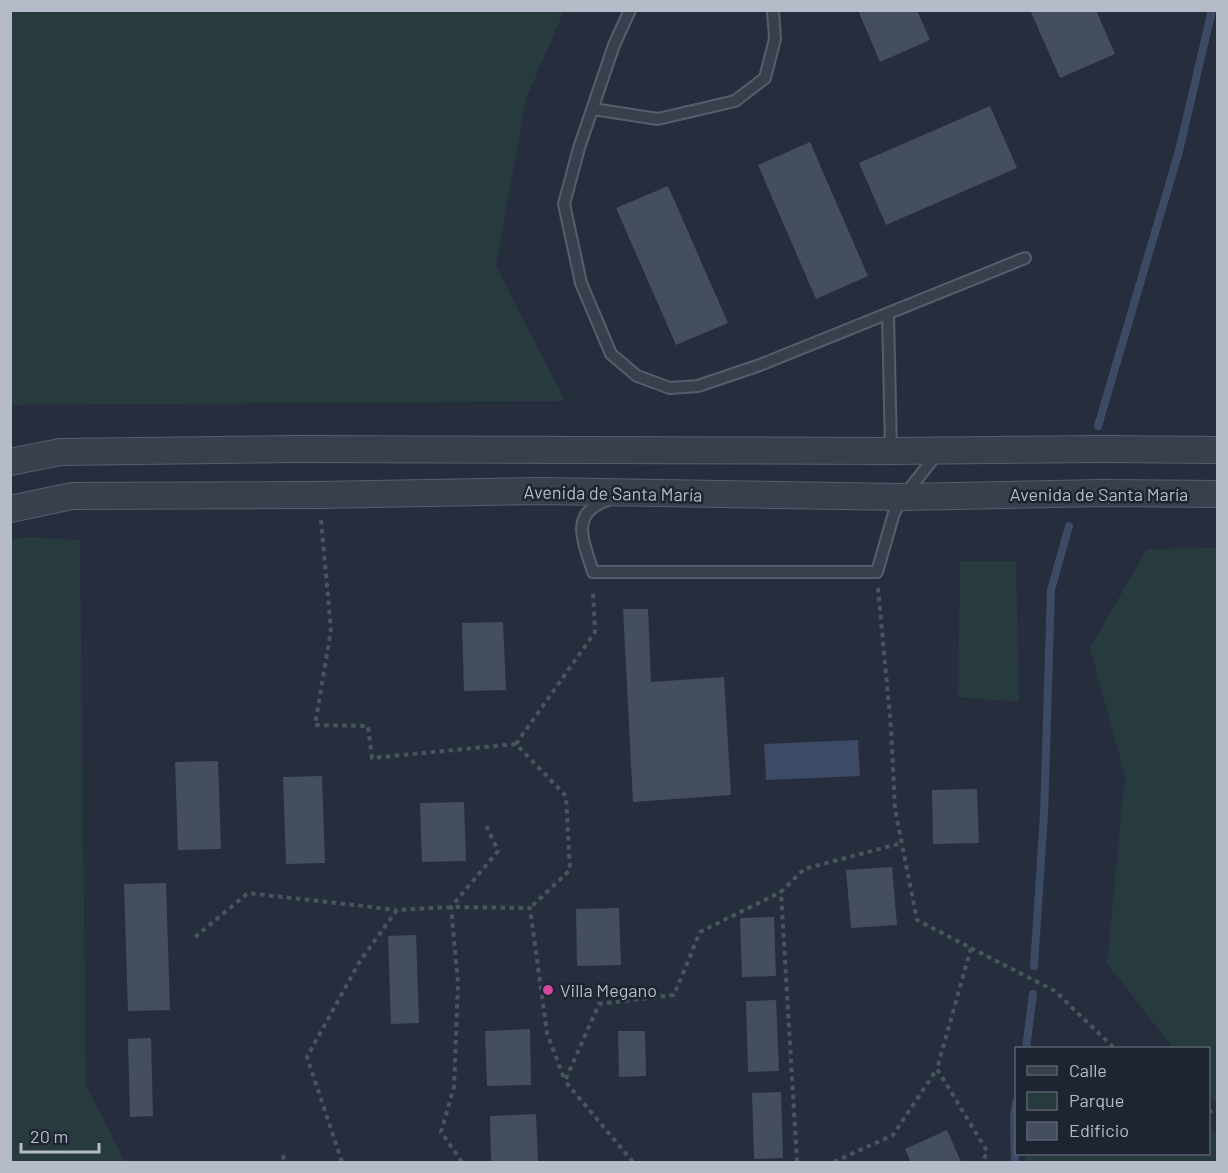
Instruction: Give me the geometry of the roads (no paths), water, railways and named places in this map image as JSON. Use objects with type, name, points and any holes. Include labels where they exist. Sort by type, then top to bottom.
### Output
[{"type":"street","points":[[10,462],[60,452],[298,448],[891,452],[1218,450]]},
{"type":"street","name":"Avenida de Santa María","points":[[10,509],[72,496],[528,491],[903,497],[1102,493],[1218,494]]},
{"type":"lane","points":[[630,10],[614,45],[592,109],[564,204],[581,283],[606,344],[611,354],[636,376],[670,388],[698,386],[760,365],[1024,258]]},
{"type":"lane","points":[[592,109],[658,118],[735,101],[765,78],[775,39],[773,10]]},
{"type":"lane","points":[[888,314],[891,452]]},
{"type":"lane","points":[[631,493],[597,504],[583,517],[581,531],[593,572],[877,572],[894,513],[903,497],[938,452]]},
{"type":"water","points":[[858,740],[860,776],[766,780],[764,744]]},
{"type":"waterway","points":[[1098,426],[1179,151],[1212,10]]},
{"type":"waterway","points":[[1034,966],[1044,815],[1051,590],[1069,526]]},
{"type":"waterway","points":[[1026,1047],[1033,994]]},
{"type":"waterway","points":[[1015,1110],[1015,1162]]},
{"type":"place","name":"Villa Megano","points":[[548,990]]}]
